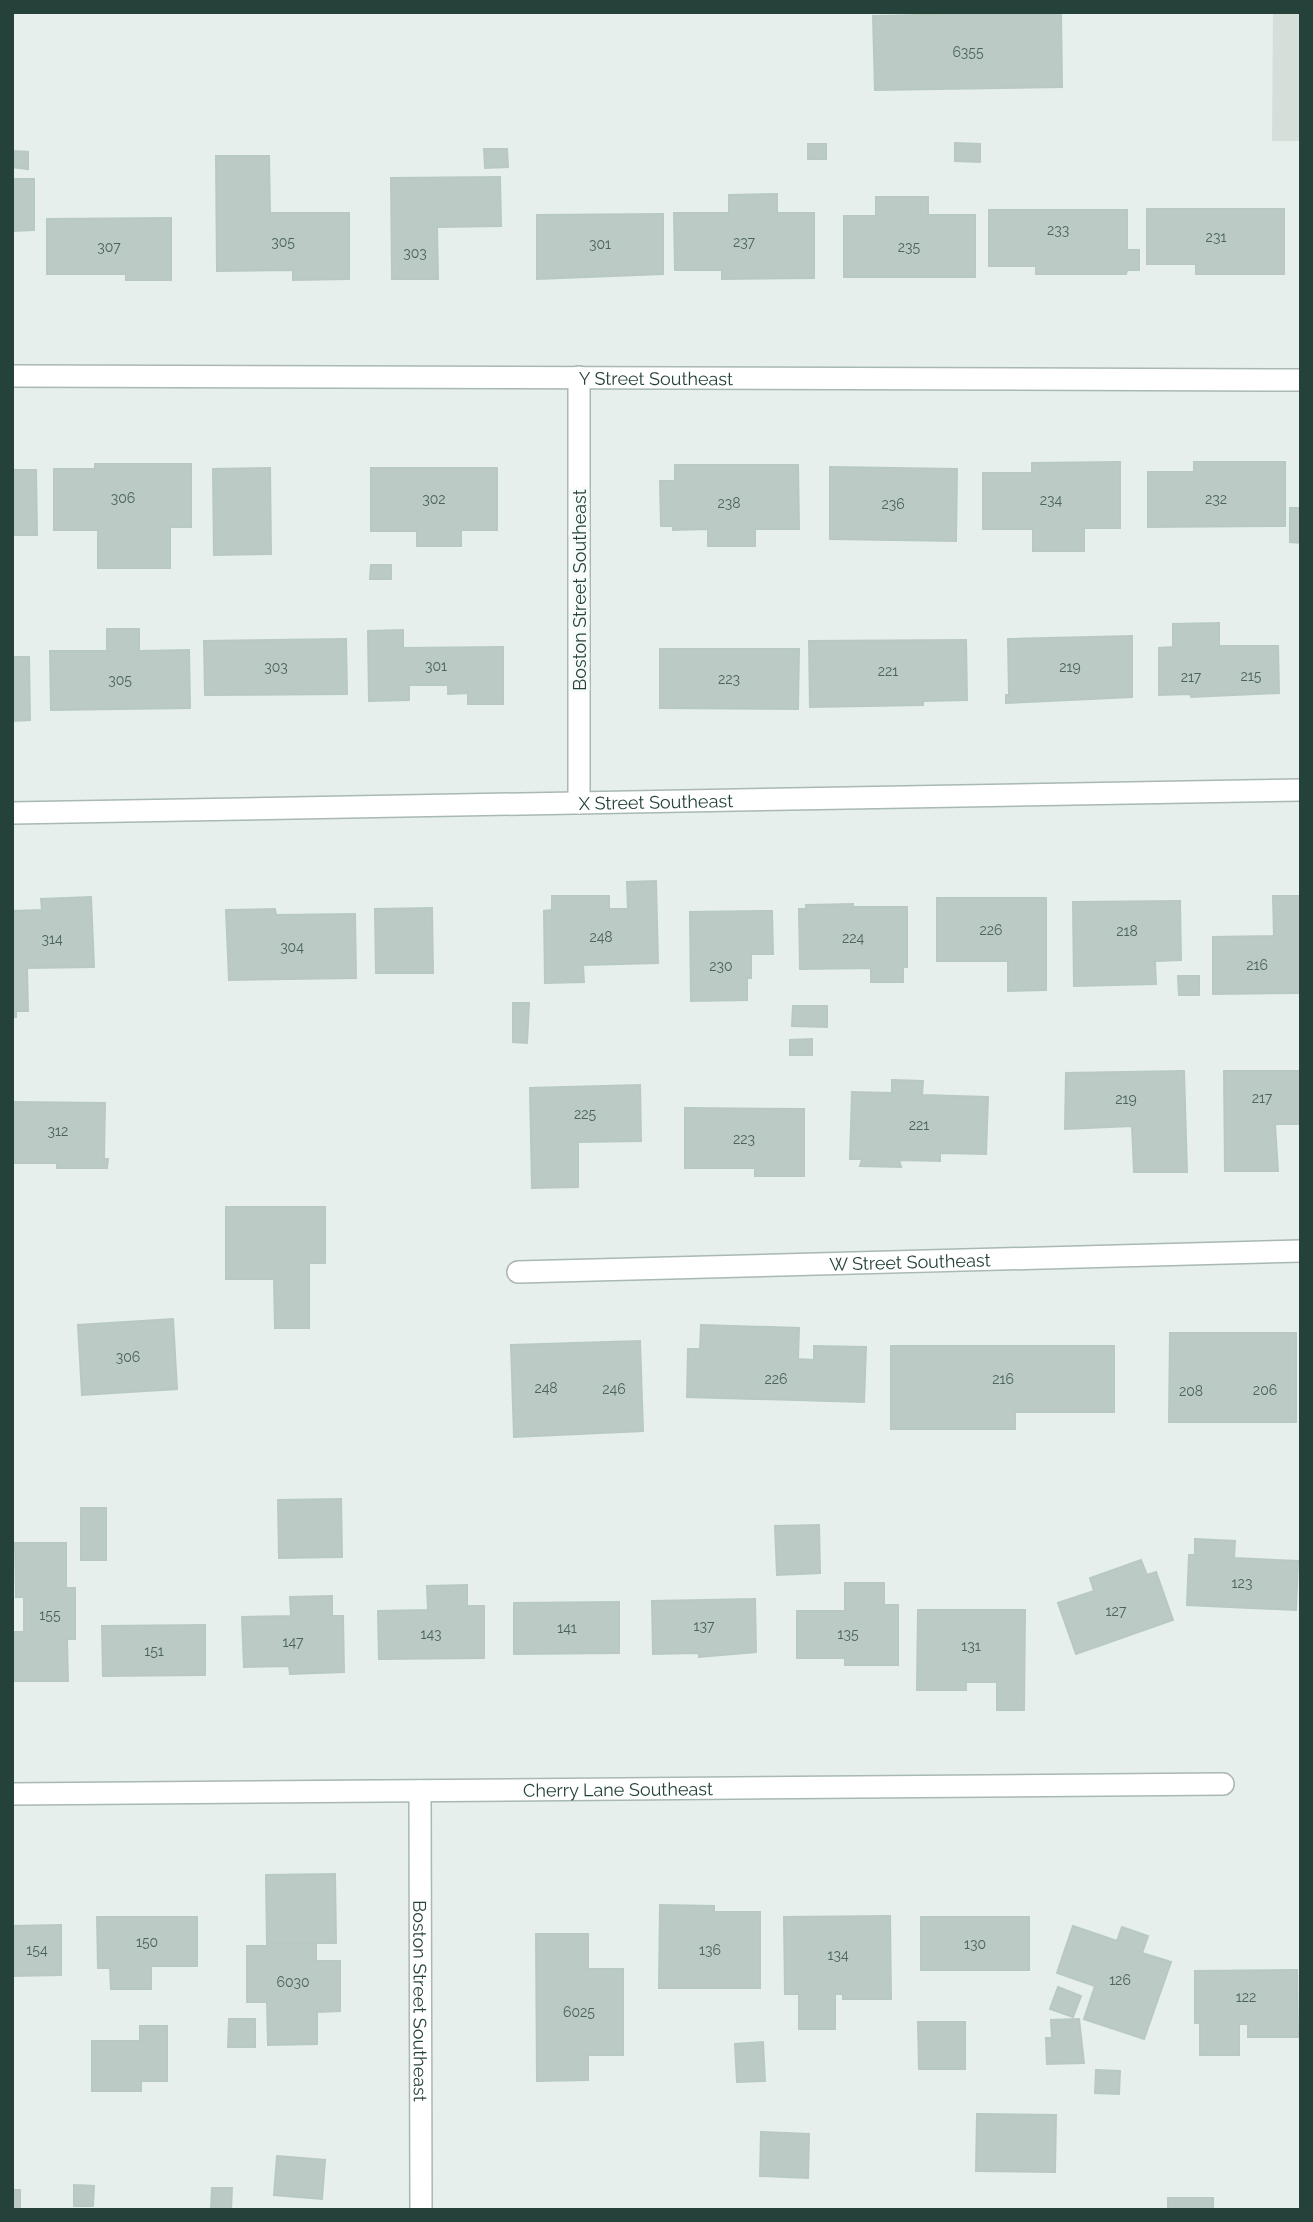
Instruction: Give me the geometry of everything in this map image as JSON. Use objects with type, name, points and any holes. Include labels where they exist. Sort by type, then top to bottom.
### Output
[{"type":"street","name":"Y Street Southeast","points":[[12,376],[1301,380]]},
{"type":"street","name":"Boston Street Southeast","points":[[579,377],[579,803]]},
{"type":"street","name":"X Street Southeast","points":[[12,813],[1301,790]]},
{"type":"street","name":"W Street Southeast","points":[[518,1272],[1301,1251]]},
{"type":"street","name":"Cherry Lane Southeast","points":[[12,1794],[1223,1784]]},
{"type":"street","name":"Boston Street Southeast","points":[[419,1791],[421,2210]]},
{"type":"shaded area","points":[[1273,12],[1301,12],[1301,141],[1272,141]]},
{"type":"building","points":[[1061,12],[1062,87],[875,90],[873,16]]},
{"type":"building","points":[[955,143],[980,144],[980,162],[955,161]]},
{"type":"building","points":[[808,144],[826,144],[826,159],[808,159]]},
{"type":"building","points":[[484,149],[507,149],[508,167],[485,168]]},
{"type":"building","points":[[12,151],[28,152],[28,169],[12,167]]},
{"type":"building","points":[[216,156],[269,156],[270,213],[349,213],[349,279],[293,280],[293,270],[217,271]]},
{"type":"building","points":[[500,177],[501,226],[437,227],[438,279],[392,279],[391,178]]},
{"type":"building","points":[[12,179],[34,179],[34,230],[12,231]]},
{"type":"building","points":[[777,194],[777,213],[814,213],[814,278],[722,279],[722,270],[675,270],[674,213],[729,213],[729,195]]},
{"type":"building","points":[[876,197],[928,197],[928,215],[975,215],[975,277],[844,277],[844,216],[876,216]]},
{"type":"building","points":[[1147,209],[1284,209],[1284,274],[1196,274],[1196,264],[1147,264]]},
{"type":"building","points":[[989,210],[1127,210],[1127,250],[1139,250],[1139,270],[1127,270],[1126,274],[1036,274],[1036,266],[989,266]]},
{"type":"building","points":[[663,214],[663,274],[537,279],[537,215]]},
{"type":"building","points":[[171,218],[171,280],[126,280],[126,274],[47,274],[47,219]]},
{"type":"building","points":[[1120,462],[1120,528],[1084,528],[1084,551],[1033,551],[1033,529],[983,529],[983,473],[1032,473],[1032,463]]},
{"type":"building","points":[[1194,462],[1285,462],[1285,526],[1148,527],[1148,472],[1194,472]]},
{"type":"building","points":[[95,464],[191,464],[191,527],[170,527],[170,568],[98,568],[98,530],[54,530],[54,469],[95,469]]},
{"type":"building","points":[[675,465],[798,465],[799,529],[755,529],[755,546],[708,546],[708,529],[673,530],[673,526],[661,526],[660,481],[675,481]]},
{"type":"building","points":[[830,467],[957,469],[956,541],[830,539]]},
{"type":"building","points":[[270,468],[271,554],[214,555],[213,469]]},
{"type":"building","points":[[371,468],[497,468],[497,530],[461,530],[461,546],[417,546],[417,531],[371,531]]},
{"type":"building","points":[[12,470],[36,470],[37,535],[12,535]]},
{"type":"building","points":[[1290,508],[1301,508],[1301,543],[1290,542]]},
{"type":"building","points":[[371,565],[391,565],[391,579],[370,579]]},
{"type":"building","points":[[1219,623],[1219,646],[1278,646],[1279,693],[1191,697],[1191,694],[1159,695],[1159,648],[1173,647],[1173,624]]},
{"type":"building","points":[[107,629],[139,629],[139,651],[189,650],[190,708],[51,710],[50,651],[107,651]]},
{"type":"building","points":[[403,630],[403,648],[503,647],[503,704],[468,704],[468,693],[448,694],[448,685],[409,685],[409,700],[369,701],[368,631]]},
{"type":"building","points":[[1132,636],[1132,697],[1006,703],[1006,695],[1009,695],[1008,639]]},
{"type":"building","points":[[346,639],[347,694],[205,695],[204,641]]},
{"type":"building","points":[[966,640],[967,700],[923,701],[923,705],[810,707],[809,641]]},
{"type":"building","points":[[660,649],[799,649],[798,709],[660,708]]},
{"type":"building","points":[[12,657],[29,657],[30,720],[12,721]]},
{"type":"building","points":[[656,881],[658,963],[583,965],[584,982],[545,983],[544,911],[552,910],[552,896],[609,896],[609,909],[628,909],[627,882]]},
{"type":"building","points":[[1273,896],[1301,896],[1301,993],[1213,994],[1213,937],[1274,936]]},
{"type":"building","points":[[91,897],[94,967],[27,968],[28,1011],[16,1011],[16,1017],[12,1017],[12,911],[42,910],[41,899]]},
{"type":"building","points":[[937,898],[1046,898],[1046,990],[1008,991],[1008,961],[937,961]]},
{"type":"building","points":[[1180,901],[1181,960],[1155,961],[1156,984],[1074,986],[1073,902]]},
{"type":"building","points":[[853,904],[853,907],[907,907],[907,967],[903,967],[903,982],[871,982],[871,968],[800,969],[799,909],[806,909],[806,905]]},
{"type":"building","points":[[432,908],[433,973],[376,973],[375,909]]},
{"type":"building","points":[[275,909],[276,915],[355,914],[356,978],[229,980],[226,910]]},
{"type":"building","points":[[772,911],[773,954],[751,954],[747,1000],[691,1001],[690,912]]},
{"type":"building","points":[[1178,976],[1199,976],[1199,995],[1179,995]]},
{"type":"building","points":[[513,1003],[529,1003],[527,1043],[513,1042]]},
{"type":"building","points":[[793,1006],[827,1006],[827,1027],[792,1026]]},
{"type":"building","points":[[812,1039],[812,1055],[790,1055],[790,1040]]},
{"type":"building","points":[[1184,1071],[1187,1172],[1134,1172],[1132,1126],[1065,1129],[1066,1073]]},
{"type":"building","points":[[1224,1071],[1301,1071],[1301,1124],[1275,1124],[1278,1171],[1225,1171]]},
{"type":"building","points":[[892,1080],[923,1081],[922,1095],[988,1097],[986,1154],[940,1153],[940,1161],[899,1160],[901,1167],[860,1166],[862,1159],[850,1159],[852,1092],[892,1093]]},
{"type":"building","points":[[640,1085],[641,1141],[578,1142],[578,1187],[532,1188],[530,1088]]},
{"type":"building","points":[[12,1102],[105,1103],[104,1159],[108,1159],[107,1168],[57,1168],[57,1163],[12,1163]]},
{"type":"building","points":[[685,1108],[804,1109],[804,1176],[755,1176],[755,1168],[685,1168]]},
{"type":"building","points":[[226,1207],[325,1207],[325,1263],[309,1263],[309,1328],[275,1328],[274,1279],[226,1279]]},
{"type":"building","points":[[173,1319],[177,1389],[82,1395],[78,1325]]},
{"type":"building","points":[[701,1325],[799,1328],[798,1359],[814,1360],[814,1346],[866,1347],[864,1402],[687,1397],[688,1349],[700,1349]]},
{"type":"building","points":[[1170,1333],[1296,1333],[1296,1422],[1169,1422]]},
{"type":"building","points":[[640,1341],[643,1431],[514,1437],[511,1345]]},
{"type":"building","points":[[891,1346],[1114,1346],[1114,1412],[1015,1412],[1015,1429],[891,1429]]},
{"type":"building","points":[[341,1499],[342,1557],[279,1558],[278,1500]]},
{"type":"building","points":[[81,1508],[106,1508],[106,1560],[81,1560]]},
{"type":"building","points":[[819,1525],[820,1573],[777,1575],[775,1526]]},
{"type":"building","points":[[1195,1539],[1235,1541],[1234,1558],[1298,1561],[1296,1610],[1187,1605],[1189,1555],[1195,1555]]},
{"type":"building","points":[[15,1543],[66,1543],[66,1588],[75,1588],[75,1639],[67,1639],[68,1681],[12,1681],[12,1632],[24,1632],[24,1597],[16,1597]]},
{"type":"building","points":[[1141,1560],[1147,1575],[1156,1572],[1173,1620],[1076,1654],[1058,1603],[1094,1591],[1090,1578]]},
{"type":"building","points":[[845,1583],[884,1583],[884,1605],[898,1605],[898,1665],[845,1665],[845,1658],[797,1658],[797,1611],[845,1611]]},
{"type":"building","points":[[467,1585],[467,1606],[484,1606],[484,1658],[379,1659],[378,1611],[428,1610],[427,1586]]},
{"type":"building","points":[[332,1596],[332,1616],[343,1616],[344,1672],[290,1674],[289,1666],[244,1667],[242,1617],[291,1616],[290,1597]]},
{"type":"building","points":[[755,1599],[756,1652],[699,1657],[699,1653],[653,1654],[652,1601]]},
{"type":"building","points":[[619,1602],[619,1653],[514,1654],[514,1603]]},
{"type":"building","points":[[918,1610],[1025,1610],[1024,1710],[997,1710],[997,1682],[966,1682],[966,1690],[917,1690]]},
{"type":"building","points":[[205,1625],[205,1675],[103,1676],[102,1626]]},
{"type":"building","points":[[335,1874],[336,1943],[267,1943],[266,1875]]},
{"type":"building","points":[[660,1905],[714,1906],[714,1912],[760,1912],[760,1988],[659,1988]]},
{"type":"building","points":[[890,1916],[891,1999],[843,1999],[843,1994],[835,1994],[835,2029],[799,2029],[799,1994],[785,1994],[784,1917]]},
{"type":"building","points":[[97,1917],[197,1917],[197,1966],[151,1966],[151,1989],[111,1989],[110,1968],[98,1968]]},
{"type":"building","points":[[921,1917],[1029,1917],[1029,1970],[921,1970]]},
{"type":"building","points":[[61,1925],[61,1975],[12,1976],[12,1926]]},
{"type":"building","points":[[1073,1926],[1117,1941],[1122,1927],[1148,1936],[1142,1953],[1171,1962],[1144,2039],[1084,2019],[1095,1986],[1057,1973]]},
{"type":"building","points":[[536,1934],[588,1934],[588,1969],[623,1969],[623,2055],[588,2055],[588,2080],[537,2081]]},
{"type":"building","points":[[267,1943],[316,1943],[316,1961],[340,1961],[340,2011],[317,2012],[317,2044],[268,2045],[267,2002],[247,2002],[247,1946],[267,1946]]},
{"type":"building","points":[[1297,1970],[1298,2037],[1248,2037],[1248,2024],[1239,2024],[1239,2055],[1200,2055],[1200,2023],[1195,2023],[1195,1971]]},
{"type":"building","points":[[1058,1987],[1081,1996],[1073,2017],[1050,2009]]},
{"type":"building","points":[[229,2019],[255,2019],[255,2047],[228,2047]]},
{"type":"building","points":[[1079,2019],[1084,2063],[1047,2064],[1046,2038],[1052,2038],[1051,2020]]},
{"type":"building","points":[[918,2022],[965,2022],[965,2069],[919,2069]]},
{"type":"building","points":[[140,2026],[167,2026],[167,2081],[141,2081],[141,2091],[92,2091],[92,2041],[140,2041]]},
{"type":"building","points":[[763,2042],[765,2081],[737,2082],[735,2044]]},
{"type":"building","points":[[1096,2070],[1120,2071],[1119,2094],[1095,2093]]},
{"type":"building","points":[[977,2114],[1056,2115],[1055,2172],[976,2171]]},
{"type":"building","points":[[761,2132],[809,2134],[808,2178],[760,2176]]},
{"type":"building","points":[[277,2156],[325,2160],[322,2199],[274,2195]]},
{"type":"building","points":[[74,2185],[94,2186],[93,2206],[74,2206]]},
{"type":"building","points":[[212,2188],[232,2188],[231,2210],[211,2210]]},
{"type":"building","points":[[12,2190],[20,2190],[20,2210],[12,2210]]},
{"type":"building","points":[[1168,2198],[1213,2198],[1213,2210],[1168,2210]]}]
